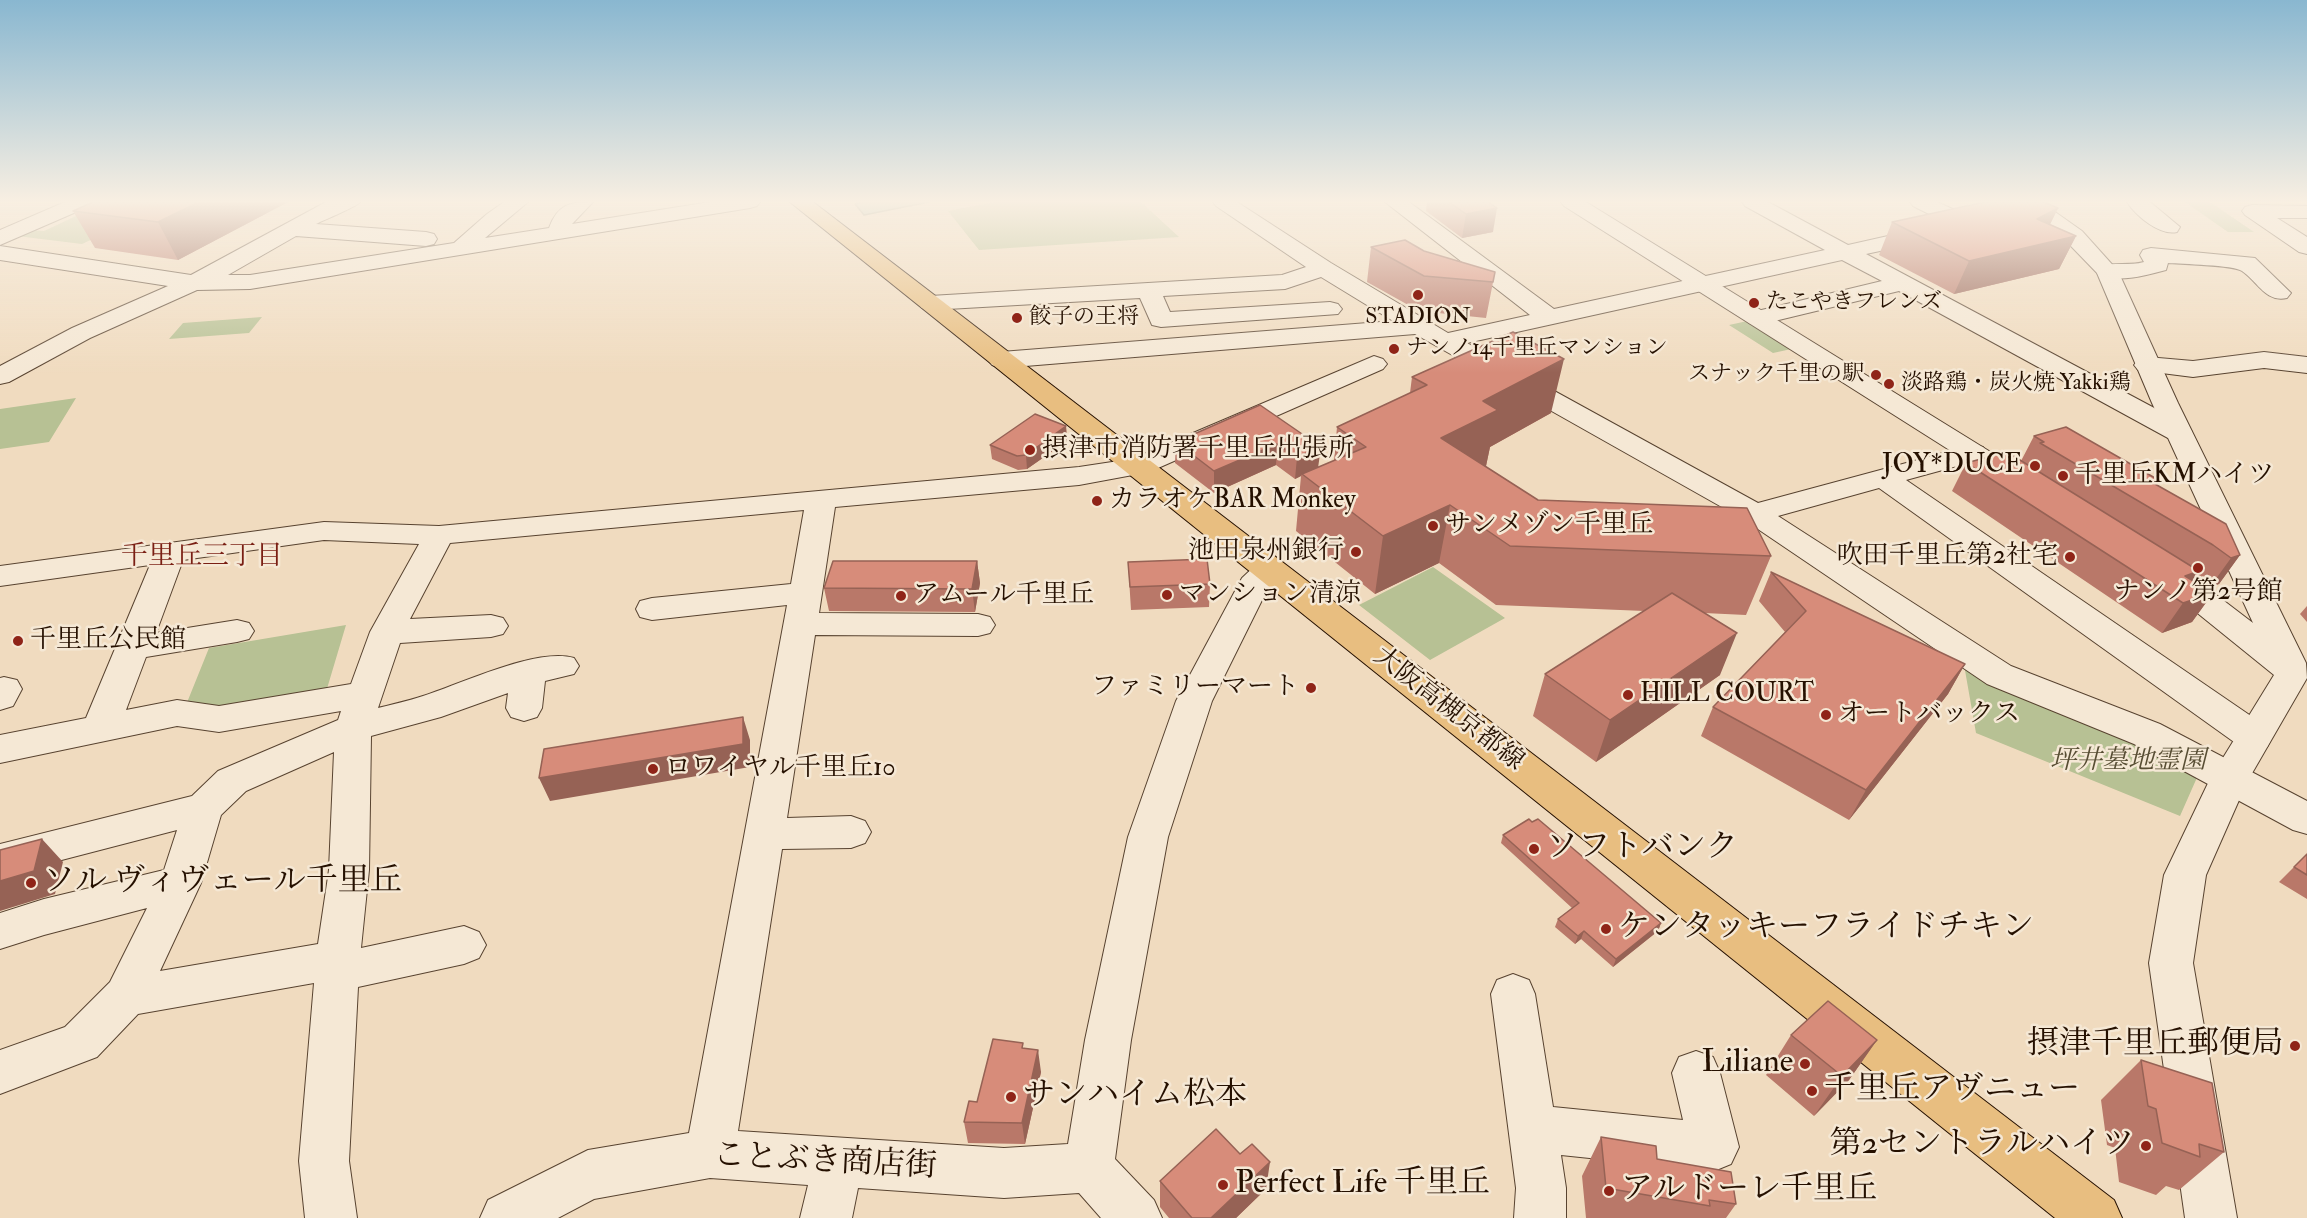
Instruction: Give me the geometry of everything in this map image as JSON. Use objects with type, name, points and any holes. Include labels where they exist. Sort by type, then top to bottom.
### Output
[{"type":"main road","name":"大阪高槻京都線","points":[[873,259],[2096,1218]]},
{"type":"street","points":[[38,259],[196,283],[250,282],[397,259]]},
{"type":"street","points":[[0,376],[81,333],[196,283],[239,259]]},
{"type":"street","points":[[1309,259],[1431,334],[1754,513],[1999,675],[2147,734],[2307,819]]},
{"type":"street","points":[[1471,259],[1550,318]]},
{"type":"street","points":[[1661,259],[2042,496]]},
{"type":"street","points":[[1001,360],[1364,331],[1431,334],[1550,318],[1813,259]]},
{"type":"street","points":[[1858,259],[2178,432]]},
{"type":"street","points":[[2096,259],[2107,270],[2178,432],[2300,673]]},
{"type":"street","points":[[2107,270],[2137,271],[2158,265],[2154,259]]},
{"type":"street","points":[[2197,259],[2247,263],[2278,292]]},
{"type":"street","points":[[1800,262],[1859,294]]},
{"type":"street","points":[[930,303],[1285,282],[1323,268]]},
{"type":"street","points":[[1756,272],[1815,304]]},
{"type":"street","points":[[1285,282],[1364,331]]},
{"type":"street","points":[[1758,318],[1903,283]]},
{"type":"street","points":[[1149,291],[1161,320],[1330,309]]},
{"type":"street","points":[[2147,365],[2193,369],[2264,360],[2307,365]]},
{"type":"street","points":[[0,576],[324,531],[439,535],[1079,476],[1138,466],[1374,364]]},
{"type":"street","points":[[1754,513],[1973,453]]},
{"type":"street","points":[[1884,478],[2254,737]]},
{"type":"street","points":[[710,1154],[821,501]]},
{"type":"street","points":[[331,1218],[324,1161],[337,966],[349,870],[359,711],[387,632],[439,535]]},
{"type":"street","points":[[101,727],[171,552]]},
{"type":"street","points":[[2151,564],[2181,582],[2300,673]]},
{"type":"street","points":[[1136,1218],[1089,1168],[1108,1040],[1148,837],[1194,701],[1253,585],[1269,569]]},
{"type":"street","points":[[652,609],[802,609],[978,625]]},
{"type":"street","points":[[387,632],[491,626]]},
{"type":"street","points":[[132,648],[237,631]]},
{"type":"street","points":[[0,749],[177,713],[219,719],[428,708],[545,669],[524,708]]},
{"type":"street","points":[[2211,1218],[2171,963],[2185,875],[2229,779],[2254,737],[2300,673]]},
{"type":"street","points":[[0,1072],[81,1042],[126,996],[180,883],[204,808],[232,781],[359,711]]},
{"type":"street","points":[[0,860],[204,808]]},
{"type":"street","points":[[764,834],[850,832]]},
{"type":"street","points":[[0,931],[44,917],[180,883]]},
{"type":"street","points":[[126,996],[337,966],[464,945]]},
{"type":"street","points":[[1513,994],[1541,1188],[1540,1218]]},
{"type":"street","points":[[1533,1128],[1714,1147],[1696,1073]]},
{"type":"street","name":"ことぶき商店街","points":[[506,1218],[588,1175],[710,1154],[1004,1173],[1089,1168]]},
{"type":"street","points":[[826,1218],[838,1163]]},
{"type":"green space","points":[[262,317],[249,333],[169,339],[183,323]]},
{"type":"green space","points":[[1752,320],[1796,348],[1773,353],[1729,325]]},
{"type":"green space","points":[[76,398],[49,442],[0,449],[0,409]]},
{"type":"green space","points":[[1433,567],[1505,618],[1430,660],[1359,605]]},
{"type":"green space","points":[[346,625],[326,692],[214,712],[186,705],[209,648]]},
{"type":"green space","name":"坪井墓地霊園","points":[[1963,659],[2199,773],[2180,816],[1976,733]]},
{"type":"building","points":[[1393,259],[1451,259],[1495,272],[1493,282],[1424,276]]},
{"type":"building","points":[[1513,332],[1564,359],[1483,401],[1498,410],[1441,438],[1538,500],[1747,508],[1771,556],[1510,546],[1450,505],[1383,536],[1302,474],[1366,447],[1337,427],[1427,385],[1412,377]]},
{"type":"building","points":[[1260,405],[1321,447],[1297,457],[1277,444],[1214,471],[1176,442]]},
{"type":"building","points":[[1035,414],[1066,426],[1026,455],[1017,456],[990,445]]},
{"type":"building","points":[[2066,427],[2162,482],[2155,484],[2226,524],[2240,555],[2231,558],[2213,545],[2040,443],[2044,442],[2034,436]]},
{"type":"building","points":[[2007,452],[2199,571],[2185,576],[2213,593],[2183,603],[1966,463]]},
{"type":"building","points":[[1207,559],[1210,584],[1130,587],[1128,562]]},
{"type":"building","points":[[833,561],[977,561],[972,589],[824,588]]},
{"type":"building","name":"オートバックス","points":[[1771,572],[1965,664],[1866,790],[1713,707],[1806,611]]},
{"type":"building","points":[[1672,593],[1737,633],[1610,720],[1545,674]]},
{"type":"building","points":[[743,717],[743,744],[539,778],[544,749]]},
{"type":"building","points":[[1529,819],[1532,822],[1538,819],[1661,923],[1616,959],[1584,931],[1578,936],[1558,919],[1579,903],[1503,835]]},
{"type":"building","points":[[42,839],[34,871],[0,881],[0,850]]},
{"type":"building","points":[[2307,854],[2307,875],[2294,867]]},
{"type":"building","points":[[1828,1001],[1877,1040],[1842,1076],[1791,1035]]},
{"type":"building","points":[[993,1039],[1023,1043],[1022,1048],[1038,1050],[1022,1123],[964,1122],[969,1101],[977,1102]]},
{"type":"building","points":[[2141,1060],[2212,1083],[2224,1152],[2199,1144],[2200,1157],[2162,1143],[2156,1109],[2148,1106]]},
{"type":"building","points":[[1216,1129],[1240,1154],[1252,1144],[1270,1162],[1211,1218],[1192,1218],[1160,1181]]},
{"type":"building","points":[[1601,1137],[1656,1146],[1657,1159],[1731,1172],[1736,1204],[1709,1200],[1710,1206],[1606,1188]]},
{"type":"place","name":"STADION","points":[[1418,295]]},
{"type":"place","name":"たこやきフレンズ","points":[[1754,303]]},
{"type":"place","name":"餃子の王将","points":[[1017,318]]},
{"type":"place","name":"ナンノ14千里丘マンション","points":[[1394,349]]},
{"type":"place","name":"スナック千里の駅","points":[[1876,375]]},
{"type":"place","name":"淡路鶏・炭火焼 Yakki鶏","points":[[1889,384]]},
{"type":"place","name":"摂津市消防署千里丘出張所","points":[[1030,450]]},
{"type":"place","name":"JOY*DUCE","points":[[2035,466]]},
{"type":"place","name":"千里丘KMハイツ","points":[[2063,476]]},
{"type":"place","name":"カラオケBAR Monkey","points":[[1097,501]]},
{"type":"place","name":"サンメゾン千里丘","points":[[1433,526]]},
{"type":"place","name":"池田泉州銀行","points":[[1356,552]]},
{"type":"place","name":"吹田千里丘第2社宅","points":[[2070,557]]},
{"type":"place","name":"ナンノ第2号館","points":[[2198,568]]},
{"type":"place","name":"マンション清涼","points":[[1167,595]]},
{"type":"place","name":"アムール千里丘","points":[[901,596]]},
{"type":"place","name":"千里丘公民館","points":[[18,641]]},
{"type":"place","name":"ファミリーマート","points":[[1311,688]]},
{"type":"place","name":"HILL COURT","points":[[1628,695]]},
{"type":"place","name":"オートバックス","points":[[1826,715]]},
{"type":"place","name":"ロワイヤル千里丘10","points":[[653,769]]},
{"type":"place","name":"ソフトバンク","points":[[1534,849]]},
{"type":"place","name":"ソル ヴィヴェール千里丘","points":[[31,883]]},
{"type":"place","name":"ケンタッキーフライドチキン","points":[[1606,929]]},
{"type":"place","name":"摂津千里丘郵便局","points":[[2295,1046]]},
{"type":"place","name":"Liliane","points":[[1805,1064]]},
{"type":"place","name":"千里丘アヴニュー","points":[[1812,1091]]},
{"type":"place","name":"サンハイム松本","points":[[1011,1097]]},
{"type":"place","name":"第2セントラルハイツ","points":[[2146,1146]]},
{"type":"place","name":"Perfect Life 千里丘","points":[[1223,1185]]},
{"type":"place","name":"アルドーレ千里丘","points":[[1609,1191]]},
{"type":"district","name":"千里丘三丁目","points":[[202,558]]}]
